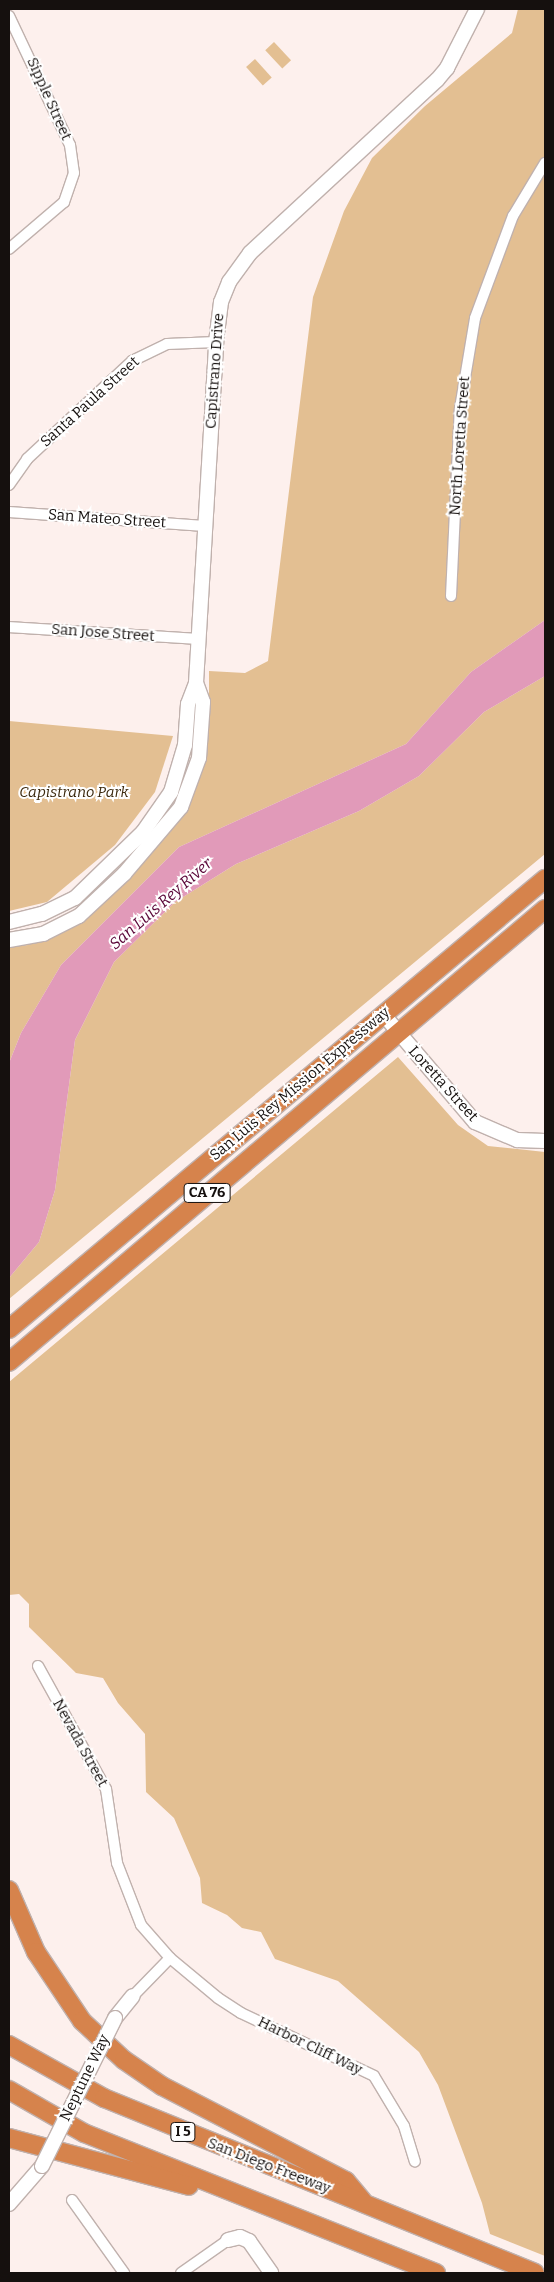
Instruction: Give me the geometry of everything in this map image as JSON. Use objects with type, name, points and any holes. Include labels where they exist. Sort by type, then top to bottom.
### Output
[{"type":"highway","name":"San Luis Rey Mission Expressway","points":[[9,1329],[545,879]]},
{"type":"highway","name":"San Luis Rey Mission Expressway","points":[[11,1360],[545,909]]},
{"type":"highway","points":[[9,1890],[36,1952],[82,2021],[124,2060],[162,2086],[346,2181],[364,2203]]},
{"type":"highway","name":"San Diego Freeway","points":[[9,2045],[104,2098],[535,2273]]},
{"type":"highway","name":"I 5","points":[[9,2090],[84,2133],[436,2273]]},
{"type":"highway","points":[[9,2138],[142,2172],[316,2225]]},
{"type":"street","name":"Capistrano Drive","points":[[9,922],[42,914],[75,898],[143,832],[172,792],[185,745],[188,704],[196,683],[216,342],[221,302],[229,282],[250,253],[437,80],[447,68],[477,9]]},
{"type":"street","name":"Sipple Street","points":[[9,16],[70,145],[74,173],[64,202],[9,249]]},
{"type":"street","name":"North Loretta Street","points":[[451,596],[460,408],[475,318],[513,216],[545,163]]},
{"type":"street","name":"Santa Paula Street","points":[[9,485],[27,459],[132,361],[167,344],[216,342]]},
{"type":"street","name":"San Mateo Street","points":[[9,512],[205,526]]},
{"type":"street","name":"San Jose Street","points":[[9,627],[198,639]]},
{"type":"street","name":"Capistrano Drive","points":[[9,940],[43,934],[79,916],[147,850],[181,807],[199,758],[203,702],[196,683]]},
{"type":"street","name":"Loretta Street","points":[[383,1014],[475,1122],[517,1140],[545,1142]]},
{"type":"street","name":"Nevada Street","points":[[38,1666],[106,1789],[117,1863],[141,1924],[170,1958]]},
{"type":"street","name":"Neptune Way","points":[[9,2204],[42,2166],[115,2018],[133,1996],[170,1958]]},
{"type":"street","name":"Harbor Cliff Way","points":[[170,1958],[241,2013],[374,2076],[404,2126],[414,2161]]},
{"type":"street","points":[[72,2200],[124,2273]]},
{"type":"street","points":[[181,2273],[228,2240],[240,2237],[249,2241],[271,2273]]},
{"type":"green space","points":[[518,9],[545,9],[545,620],[471,672],[406,744],[179,847],[61,965],[21,1033],[9,1063],[9,947],[28,945],[90,912],[141,863],[189,805],[209,733],[209,671],[245,673],[268,661],[313,297],[344,211],[372,158],[425,106],[512,33]]},
{"type":"green space","points":[[274,42],[291,60],[282,68],[265,50]]},
{"type":"green space","points":[[255,59],[272,78],[263,86],[246,67]]},
{"type":"green space","points":[[545,676],[545,854],[9,1299],[9,1278],[39,1242],[55,1190],[75,1040],[114,962],[175,902],[236,864],[359,811],[419,776],[484,712]]},
{"type":"green space","name":"Capistrano Park","points":[[9,721],[173,736],[155,792],[115,845],[47,902],[9,911]]},
{"type":"green space","points":[[398,1057],[458,1125],[488,1146],[545,1152],[545,2256],[490,2234],[482,2203],[438,2085],[419,2052],[338,1981],[275,1959],[261,1932],[242,1928],[227,1915],[202,1903],[200,1878],[174,1818],[146,1792],[145,1734],[118,1703],[103,1678],[76,1673],[29,1627],[29,1604],[19,1594],[9,1595],[9,1382]]},
{"type":"water","name":"San Luis Rey River","points":[[545,620],[545,676],[484,712],[419,776],[359,811],[236,864],[175,902],[114,962],[75,1040],[55,1190],[39,1242],[9,1278],[9,1063],[21,1033],[61,965],[179,847],[406,744],[471,672]]}]
